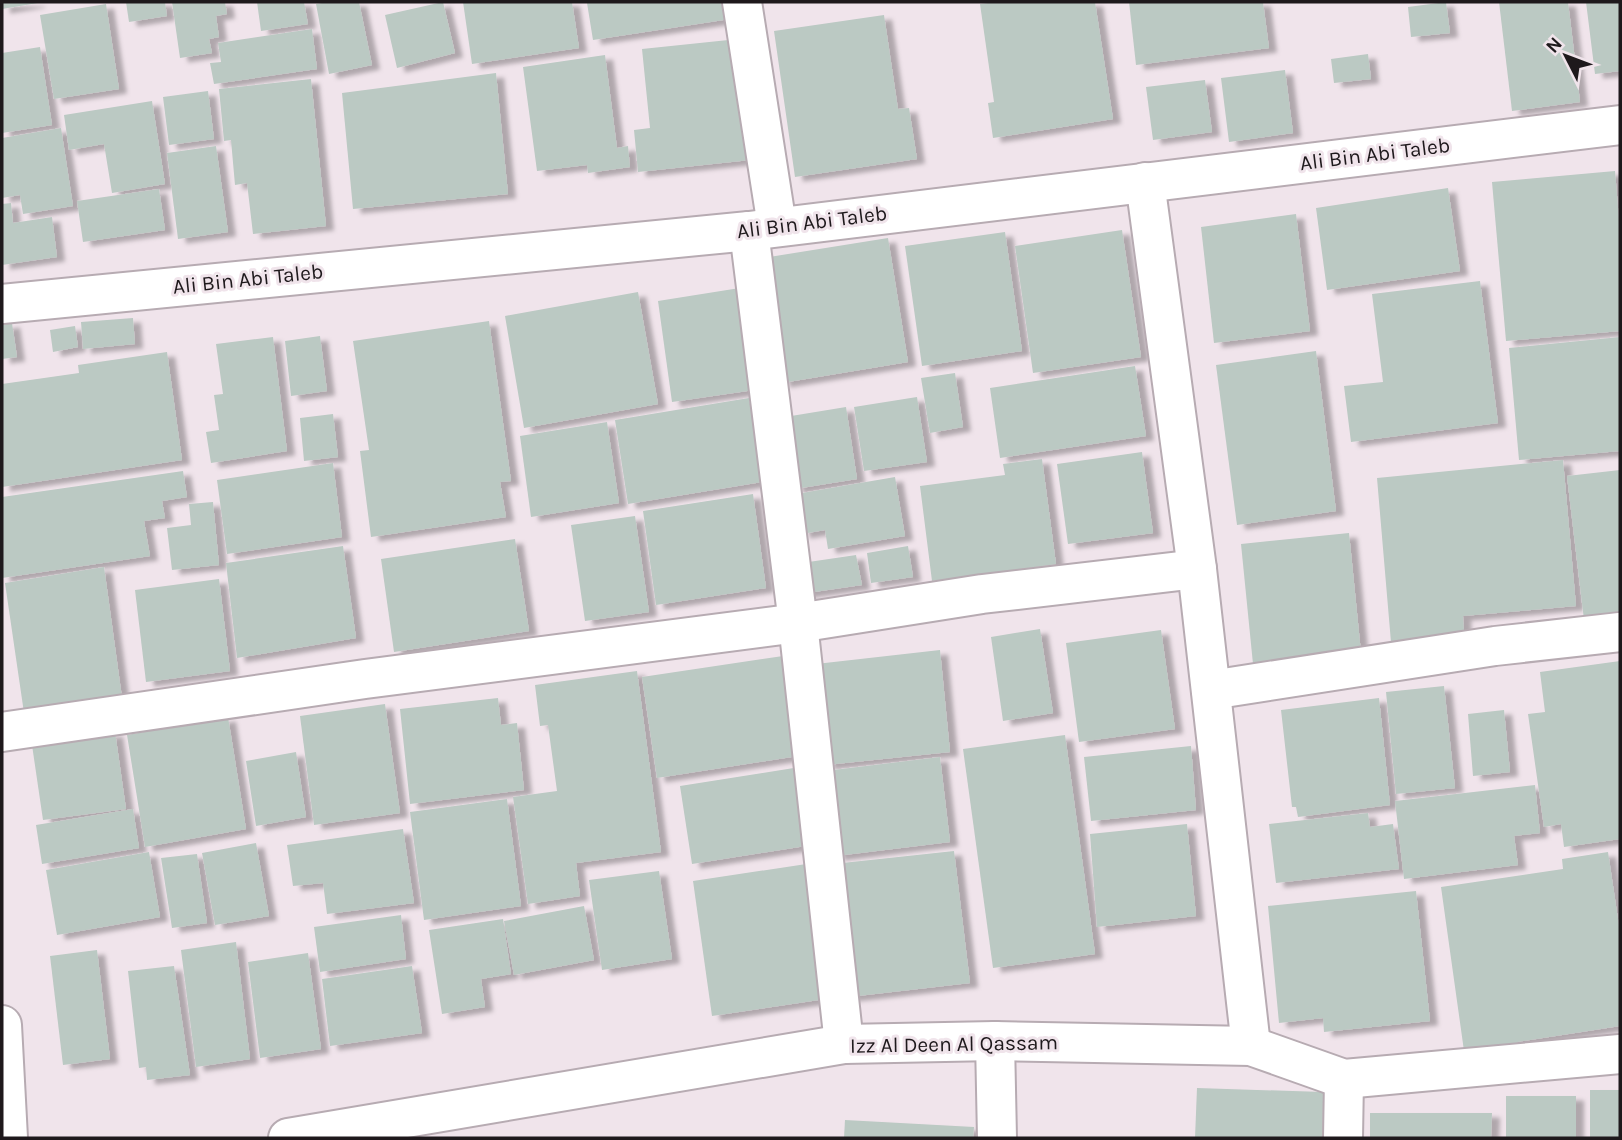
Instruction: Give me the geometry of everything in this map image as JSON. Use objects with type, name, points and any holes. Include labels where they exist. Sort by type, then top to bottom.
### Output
[{"type":"street","points":[[742,2],[798,623],[844,1044]]},
{"type":"street","name":"Ali Bin Abi Taleb","points":[[2,304],[763,229],[1620,125]]},
{"type":"street","points":[[1145,182],[1197,569],[1251,1046]]},
{"type":"street","points":[[2,732],[365,679],[798,623],[982,594],[1197,569]]},
{"type":"street","points":[[1211,691],[1496,646],[1620,632]]},
{"type":"street","points":[[2,1025],[8,1138]]},
{"type":"street","points":[[995,1041],[997,1138]]},
{"type":"street","name":"Izz Al Deen Al Qassam","points":[[307,1137],[844,1044],[995,1041],[1251,1046],[1344,1079],[1620,1054]]},
{"type":"street","points":[[1343,1138],[1344,1079]]},
{"type":"building","points":[[2,2],[37,2],[38,3],[2,9]]},
{"type":"building","points":[[126,2],[165,2],[167,16],[129,22]]},
{"type":"building","points":[[172,2],[225,2],[227,14],[216,16],[219,37],[209,39],[212,53],[180,58]]},
{"type":"building","points":[[257,2],[304,2],[308,24],[261,31]]},
{"type":"building","points":[[359,2],[372,65],[329,74],[316,4]]},
{"type":"building","points":[[443,2],[455,53],[397,68],[385,15]]},
{"type":"building","points":[[463,2],[572,2],[579,48],[472,64]]},
{"type":"building","points":[[727,2],[730,19],[593,40],[587,3]]},
{"type":"building","points":[[1095,2],[1113,119],[993,138],[988,103],[994,102],[980,4]]},
{"type":"building","points":[[1129,2],[1263,2],[1269,48],[1136,65]]},
{"type":"building","points":[[1446,2],[1450,33],[1411,37],[1408,7]]},
{"type":"building","points":[[1499,2],[1568,2],[1580,102],[1512,111]]},
{"type":"building","points":[[1586,2],[1620,2],[1620,71],[1595,74]]},
{"type":"building","points":[[106,4],[119,89],[54,99],[40,15]]},
{"type":"building","points":[[884,15],[898,109],[909,108],[917,159],[795,177],[774,31]]},
{"type":"building","points":[[312,29],[317,69],[214,84],[210,63],[221,62],[218,43]]},
{"type":"building","points":[[738,39],[750,160],[638,172],[634,130],[650,128],[642,49]]},
{"type":"building","points":[[40,47],[52,125],[2,133],[2,53]]},
{"type":"building","points":[[1368,54],[1371,79],[1334,83],[1331,59]]},
{"type":"building","points":[[605,55],[617,148],[628,146],[630,167],[588,173],[587,165],[537,171],[523,67]]},
{"type":"building","points":[[1285,70],[1293,133],[1229,142],[1221,78]]},
{"type":"building","points":[[496,73],[508,194],[353,209],[342,93]]},
{"type":"building","points":[[311,79],[326,226],[253,234],[247,183],[235,185],[231,140],[224,141],[219,89]]},
{"type":"building","points":[[1205,80],[1212,132],[1153,140],[1146,87]]},
{"type":"building","points":[[208,91],[214,139],[169,145],[163,97]]},
{"type":"building","points":[[152,101],[165,184],[112,193],[104,144],[69,150],[64,115]]},
{"type":"building","points":[[61,128],[73,206],[23,214],[20,195],[2,198],[2,138]]},
{"type":"building","points":[[216,146],[228,232],[178,239],[167,153]]},
{"type":"building","points":[[1615,171],[1620,233],[1620,331],[1506,341],[1492,182]]},
{"type":"building","points":[[1448,188],[1460,271],[1327,290],[1316,208]]},
{"type":"building","points":[[159,189],[165,230],[83,242],[77,201]]},
{"type":"building","points":[[11,203],[13,223],[52,217],[57,257],[2,265],[2,204]]},
{"type":"building","points":[[1296,214],[1310,331],[1214,343],[1201,227]]},
{"type":"building","points":[[1122,230],[1141,357],[1033,373],[1015,246]]},
{"type":"building","points":[[1005,232],[1022,351],[922,366],[905,246]]},
{"type":"building","points":[[888,238],[908,362],[782,383],[763,258]]},
{"type":"building","points":[[1480,281],[1498,423],[1351,442],[1344,386],[1383,382],[1372,294]]},
{"type":"building","points":[[746,287],[761,389],[672,402],[658,301]]},
{"type":"building","points":[[638,292],[658,404],[524,428],[505,316]]},
{"type":"building","points":[[133,318],[135,344],[83,349],[81,322]]},
{"type":"building","points":[[489,321],[511,481],[500,482],[506,517],[371,537],[360,451],[369,450],[353,341]]},
{"type":"building","points":[[12,323],[17,357],[2,359],[2,325]]},
{"type":"building","points":[[75,326],[78,347],[53,352],[50,330]]},
{"type":"building","points":[[320,336],[327,391],[291,396],[285,341]]},
{"type":"building","points":[[273,337],[287,451],[211,463],[206,432],[219,430],[214,395],[223,394],[216,344]]},
{"type":"building","points":[[1620,337],[1620,451],[1519,460],[1509,348]]},
{"type":"building","points":[[1316,351],[1336,511],[1237,525],[1216,365]]},
{"type":"building","points":[[167,352],[182,460],[2,487],[2,384],[79,373],[78,365]]},
{"type":"building","points":[[1135,366],[1146,436],[1000,458],[990,388]]},
{"type":"building","points":[[955,373],[963,427],[930,433],[921,378]]},
{"type":"building","points":[[917,397],[927,462],[864,471],[854,407]]},
{"type":"building","points":[[749,398],[762,482],[628,504],[615,420]]},
{"type":"building","points":[[846,407],[857,479],[795,489],[785,417]]},
{"type":"building","points":[[333,414],[338,457],[304,461],[300,418]]},
{"type":"building","points":[[607,422],[619,503],[531,517],[520,436]]},
{"type":"building","points":[[1142,452],[1153,533],[1068,544],[1057,464]]},
{"type":"building","points":[[1042,459],[1056,564],[932,581],[920,486],[1005,475],[1003,464]]},
{"type":"building","points":[[1563,460],[1576,606],[1463,616],[1465,648],[1392,654],[1377,478]]},
{"type":"building","points":[[333,463],[342,537],[227,554],[217,480]]},
{"type":"building","points":[[1620,470],[1620,616],[1584,620],[1567,476]]},
{"type":"building","points":[[183,471],[187,497],[162,501],[165,518],[144,521],[150,556],[2,578],[2,497]]},
{"type":"building","points":[[895,477],[905,536],[828,549],[825,530],[802,534],[796,494]]},
{"type":"building","points":[[753,494],[766,588],[656,605],[643,511]]},
{"type":"building","points":[[213,502],[219,565],[172,570],[167,528],[191,525],[189,504]]},
{"type":"building","points":[[635,516],[649,612],[585,621],[571,525]]},
{"type":"building","points":[[1349,533],[1362,663],[1254,674],[1241,544]]},
{"type":"building","points":[[515,539],[529,631],[394,652],[381,559]]},
{"type":"building","points":[[343,546],[356,638],[237,658],[226,563]]},
{"type":"building","points":[[908,546],[913,577],[871,583],[867,553]]},
{"type":"building","points":[[856,555],[862,585],[800,594],[795,564]]},
{"type":"building","points":[[104,567],[122,698],[24,713],[5,583]]},
{"type":"building","points":[[219,579],[230,671],[146,682],[135,590]]},
{"type":"building","points":[[1040,629],[1053,713],[1003,721],[991,637]]},
{"type":"building","points":[[1161,630],[1175,729],[1079,742],[1066,643]]},
{"type":"building","points":[[940,650],[950,752],[826,765],[816,664]]},
{"type":"building","points":[[783,656],[798,756],[657,778],[642,677]]},
{"type":"building","points":[[1620,661],[1620,839],[1564,847],[1561,824],[1544,827],[1528,714],[1545,712],[1540,672]]},
{"type":"building","points":[[637,671],[661,852],[576,863],[580,896],[528,904],[513,797],[557,791],[548,725],[540,726],[535,685]]},
{"type":"building","points":[[1444,686],[1455,788],[1396,794],[1386,692]]},
{"type":"building","points":[[498,698],[501,725],[517,723],[524,790],[410,804],[400,709]]},
{"type":"building","points":[[1379,698],[1390,805],[1298,817],[1296,807],[1292,807],[1281,710]]},
{"type":"building","points":[[385,704],[400,813],[314,825],[300,716]]},
{"type":"building","points":[[1504,710],[1510,772],[1473,776],[1468,714]]},
{"type":"building","points":[[228,717],[246,829],[145,847],[127,735]]},
{"type":"building","points":[[115,732],[126,809],[43,820],[32,745]]},
{"type":"building","points":[[1065,735],[1095,954],[993,968],[963,749]]},
{"type":"building","points":[[1191,746],[1196,810],[1091,821],[1084,757]]},
{"type":"building","points":[[296,752],[306,817],[256,826],[246,761]]},
{"type":"building","points":[[940,757],[950,842],[836,856],[825,771]]},
{"type":"building","points":[[800,767],[812,845],[692,864],[680,786]]},
{"type":"building","points":[[1535,785],[1540,833],[1514,836],[1518,865],[1404,879],[1395,801]]},
{"type":"building","points":[[507,799],[521,906],[424,920],[410,812]]},
{"type":"building","points":[[133,809],[139,848],[42,864],[36,825]]},
{"type":"building","points":[[1368,813],[1370,827],[1393,824],[1399,869],[1276,883],[1269,824]]},
{"type":"building","points":[[1187,824],[1196,916],[1097,927],[1090,834]]},
{"type":"building","points":[[403,829],[414,903],[327,914],[323,883],[293,886],[287,845]]},
{"type":"building","points":[[256,843],[269,916],[215,925],[202,853]]},
{"type":"building","points":[[954,851],[970,983],[849,997],[833,864]]},
{"type":"building","points":[[149,852],[160,917],[57,935],[46,870]]},
{"type":"building","points":[[1608,852],[1620,933],[1620,1026],[1517,1042],[1518,1050],[1465,1058],[1441,887],[1563,869],[1562,859]]},
{"type":"building","points":[[197,854],[207,923],[172,928],[161,858]]},
{"type":"building","points":[[813,863],[832,998],[712,1016],[693,881]]},
{"type":"building","points":[[659,871],[672,959],[602,970],[589,880]]},
{"type":"building","points":[[1416,891],[1430,1021],[1324,1032],[1323,1018],[1279,1023],[1268,906]]},
{"type":"building","points":[[584,906],[594,960],[514,975],[504,921]]},
{"type":"building","points":[[401,915],[406,959],[320,972],[314,927]]},
{"type":"building","points":[[503,919],[511,974],[481,979],[485,1007],[442,1014],[429,930]]},
{"type":"building","points":[[236,942],[250,1059],[196,1067],[181,950]]},
{"type":"building","points":[[97,950],[110,1059],[63,1065],[50,956]]},
{"type":"building","points":[[308,953],[321,1049],[260,1058],[248,962]]},
{"type":"building","points":[[174,966],[190,1075],[147,1080],[146,1067],[139,1068],[128,971]]},
{"type":"building","points":[[412,966],[422,1033],[330,1046],[322,979]]},
{"type":"building","points":[[1197,1088],[1323,1092],[1322,1138],[1195,1138]]},
{"type":"building","points":[[1590,1090],[1620,1090],[1620,1138],[1590,1138]]},
{"type":"building","points":[[1506,1096],[1576,1096],[1576,1138],[1506,1138]]},
{"type":"building","points":[[1370,1113],[1492,1113],[1491,1138],[1370,1138]]},
{"type":"building","points":[[845,1120],[974,1127],[973,1138],[844,1138]]}]
